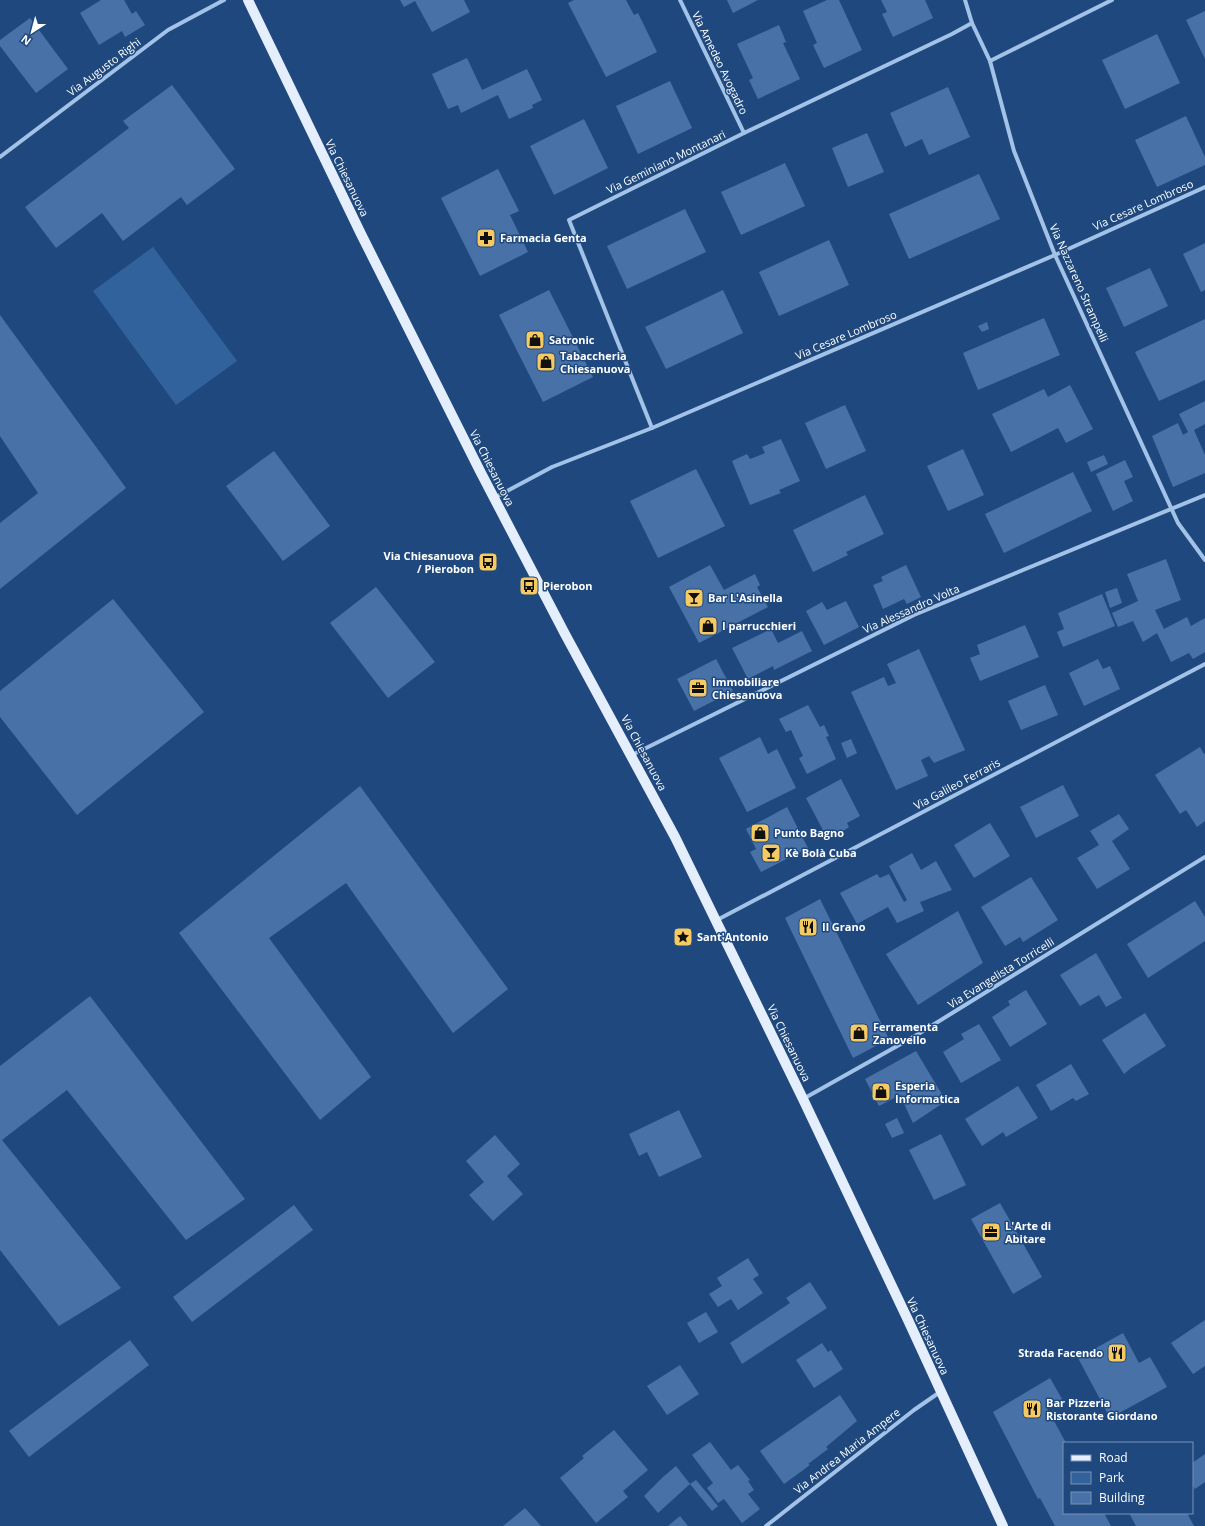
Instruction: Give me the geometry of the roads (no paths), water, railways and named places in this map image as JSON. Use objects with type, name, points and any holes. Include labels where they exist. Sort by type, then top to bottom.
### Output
[{"type":"main road","name":"Via Chiesanuova","points":[[248,0],[357,227],[493,498],[565,634],[632,755],[717,921],[803,1099],[1003,1526]]},
{"type":"street","name":"Via Augusto Righi","points":[[0,157],[168,30],[224,0]]},
{"type":"street","name":"Via Amedeo Avogadro","points":[[680,0],[744,133]]},
{"type":"street","name":"Via Nazzareno Strampelli","points":[[965,0],[972,23],[990,61],[1014,151],[1055,255],[1178,523],[1205,560]]},
{"type":"street","points":[[990,61],[1112,0]]},
{"type":"street","name":"Via Geminiano Montanari","points":[[652,428],[569,220],[744,133],[952,34],[972,23]]},
{"type":"street","name":"Via Cesare Lombroso","points":[[493,498],[552,467],[652,428],[1055,255],[1205,187]]},
{"type":"street","name":"Via Alessandro Volta","points":[[632,755],[914,615],[1205,495]]},
{"type":"street","name":"Via Galileo Ferraris","points":[[717,921],[1205,664]]},
{"type":"street","name":"Via Evangelista Torricelli","points":[[803,1099],[915,1036],[1205,857]]},
{"type":"street","name":"Via Andrea Maria Ampere","points":[[766,1526],[914,1410],[941,1392]]},
{"type":"place","name":"Farmacia Genta","points":[[486,238]]},
{"type":"place","name":"Satronic","points":[[535,340]]},
{"type":"place","name":"Tabaccheria Chiesanuova","points":[[546,362]]},
{"type":"place","name":"Via Chiesanuova / Pierobon","points":[[488,562]]},
{"type":"place","name":"Pierobon","points":[[529,586]]},
{"type":"place","name":"Bar L'Asinella","points":[[694,598]]},
{"type":"place","name":"I parrucchieri","points":[[708,626]]},
{"type":"place","name":"Immobiliare Chiesanuova","points":[[698,688]]},
{"type":"place","name":"Punto Bagno","points":[[760,833]]},
{"type":"place","name":"Kè Bolà Cuba","points":[[771,853]]},
{"type":"place","name":"Il Grano","points":[[808,927]]},
{"type":"place","name":"Sant'Antonio","points":[[683,937]]},
{"type":"place","name":"Ferramenta Zanovello","points":[[859,1033]]},
{"type":"place","name":"Esperia Informatica","points":[[881,1092]]},
{"type":"place","name":"L'Arte di Abitare","points":[[991,1232]]},
{"type":"place","name":"Strada Facendo","points":[[1117,1353]]},
{"type":"place","name":"Bar Pizzeria Ristorante Giordano","points":[[1032,1409]]}]
